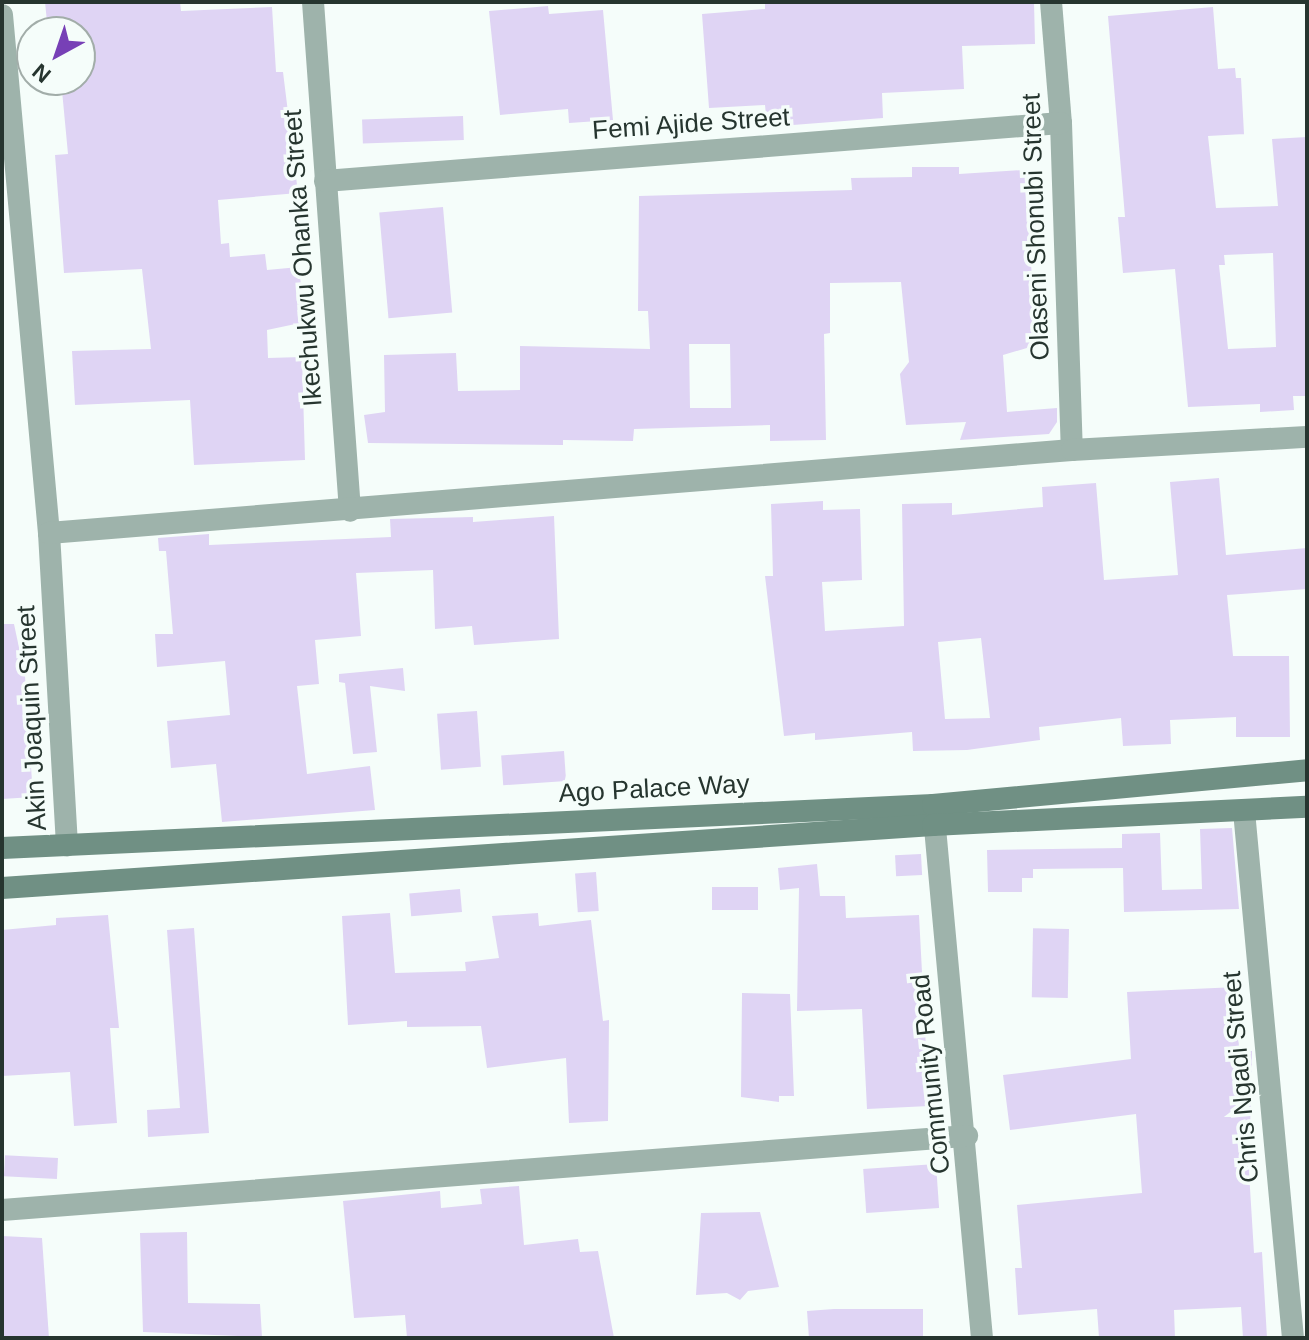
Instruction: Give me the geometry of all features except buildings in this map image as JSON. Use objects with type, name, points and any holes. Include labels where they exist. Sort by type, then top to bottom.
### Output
[{"type":"main road","name":"Ago Palace Way","points":[[2,888],[933,815],[1307,770]]},
{"type":"main road","name":"Ago Palace Way","points":[[2,848],[933,815],[1244,811],[1307,807]]},
{"type":"street","name":"Ikechukwu Ohanka Street","points":[[313,2],[350,511]]},
{"type":"street","name":"Olaseni Shonubi Street","points":[[1051,2],[1061,123],[1072,450]]},
{"type":"street","name":"Akin Joaquin Street","points":[[2,17],[49,533],[67,845]]},
{"type":"street","name":"Femi Ajide Street","points":[[325,181],[1061,123]]},
{"type":"street","points":[[49,533],[350,511],[1072,450],[1307,437]]},
{"type":"street","name":"Chris Ngadi Street","points":[[1244,811],[1293,1338]]},
{"type":"street","name":"Community Road","points":[[933,815],[967,1136],[982,1338]]},
{"type":"street","points":[[2,1210],[967,1136]]}]
